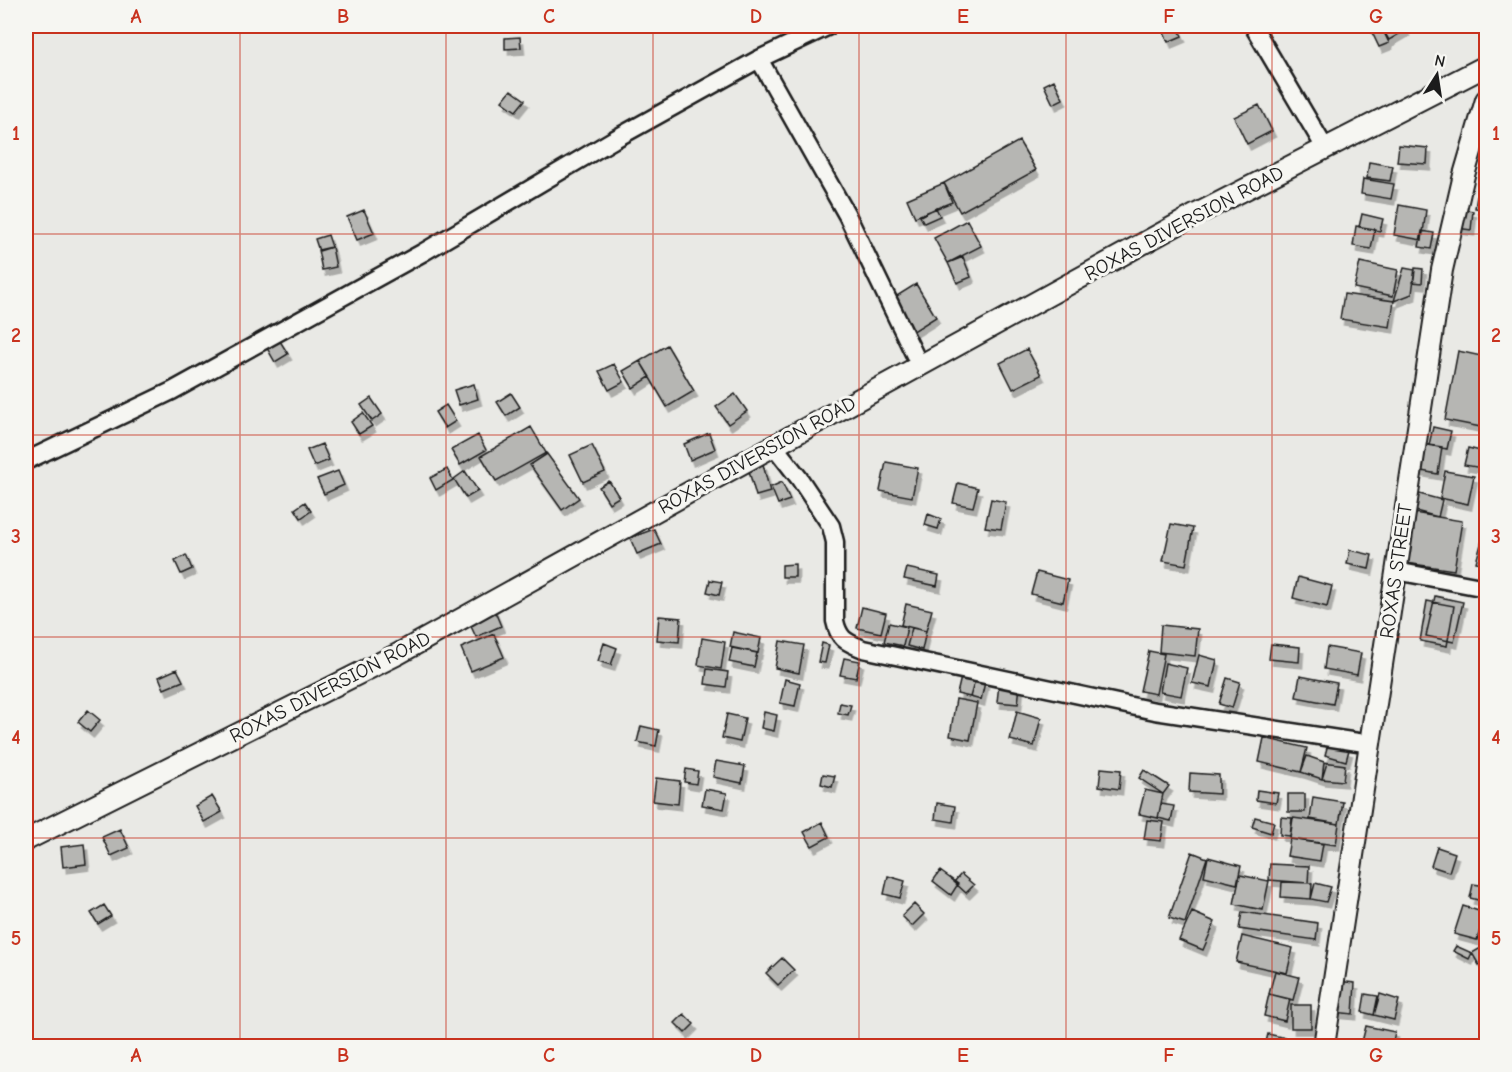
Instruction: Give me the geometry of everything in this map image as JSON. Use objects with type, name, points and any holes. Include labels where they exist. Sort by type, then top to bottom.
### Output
[{"type":"main road","name":"ROXAS DIVERSION ROAD","points":[[26,840],[398,654],[1193,216],[1486,66]]},
{"type":"main road","name":"ROXAS STREET","points":[[1324,1047],[1442,270],[1464,175],[1485,106]]},
{"type":"street","points":[[26,461],[172,391],[412,258],[613,140],[759,59],[829,26]]},
{"type":"street","points":[[1253,26],[1325,148]]},
{"type":"street","points":[[759,59],[847,215],[920,366]]},
{"type":"street","points":[[774,446],[806,486],[831,526],[835,542],[835,621],[837,633],[846,641],[863,649],[1155,711],[1371,744]]},
{"type":"street","points":[[1396,571],[1486,588]]},
{"type":"building","points":[[1161,26],[1177,26],[1182,36],[1168,42]]},
{"type":"building","points":[[1369,26],[1381,26],[1389,43],[1379,47]]},
{"type":"building","points":[[1381,26],[1403,26],[1406,30],[1389,40]]},
{"type":"building","points":[[520,37],[521,48],[505,49],[505,38]]},
{"type":"building","points":[[1054,80],[1063,99],[1053,104],[1044,85]]},
{"type":"building","points":[[511,90],[525,100],[516,111],[502,101]]},
{"type":"building","points":[[1259,105],[1272,131],[1247,144],[1234,117]]},
{"type":"building","points":[[1019,141],[1036,170],[960,212],[944,183]]},
{"type":"building","points":[[1399,145],[1428,148],[1427,164],[1397,162]]},
{"type":"building","points":[[1369,162],[1393,166],[1390,181],[1367,178]]},
{"type":"building","points":[[1363,179],[1394,184],[1391,199],[1361,194]]},
{"type":"building","points":[[1480,179],[1486,181],[1486,210],[1475,208]]},
{"type":"building","points":[[944,183],[952,202],[915,217],[907,199]]},
{"type":"building","points":[[1399,205],[1426,210],[1422,240],[1394,235]]},
{"type":"building","points":[[936,208],[940,216],[924,223],[920,216]]},
{"type":"building","points":[[1459,209],[1473,211],[1471,230],[1457,228]]},
{"type":"building","points":[[364,210],[374,233],[357,240],[347,217]]},
{"type":"building","points":[[1362,214],[1383,219],[1380,231],[1359,227]]},
{"type":"building","points":[[967,220],[981,246],[948,263],[934,238]]},
{"type":"building","points":[[1356,226],[1375,229],[1371,249],[1353,246]]},
{"type":"building","points":[[1422,231],[1434,233],[1431,249],[1419,247]]},
{"type":"building","points":[[328,235],[332,247],[319,251],[315,239]]},
{"type":"building","points":[[332,247],[336,267],[322,270],[318,250]]},
{"type":"building","points":[[963,257],[971,277],[957,283],[948,263]]},
{"type":"building","points":[[1360,262],[1398,270],[1393,296],[1354,288]]},
{"type":"building","points":[[1404,268],[1415,270],[1412,294],[1394,301]]},
{"type":"building","points":[[1415,268],[1423,269],[1422,283],[1413,282]]},
{"type":"building","points":[[916,284],[936,317],[912,332],[892,299]]},
{"type":"building","points":[[1344,294],[1394,301],[1390,327],[1340,319]]},
{"type":"building","points":[[280,341],[288,354],[275,362],[267,348]]},
{"type":"building","points":[[667,345],[694,391],[667,407],[640,361]]},
{"type":"building","points":[[1027,349],[1041,375],[1013,389],[1000,363]]},
{"type":"building","points":[[1458,351],[1486,357],[1486,428],[1445,420]]},
{"type":"building","points":[[640,361],[650,377],[633,388],[623,371]]},
{"type":"building","points":[[614,364],[624,382],[609,390],[599,371]]},
{"type":"building","points":[[474,384],[478,399],[459,405],[454,390]]},
{"type":"building","points":[[511,393],[520,407],[506,416],[497,402]]},
{"type":"building","points":[[735,394],[747,411],[728,424],[716,407]]},
{"type":"building","points":[[371,398],[382,414],[372,421],[361,405]]},
{"type":"building","points":[[446,405],[456,421],[445,428],[435,412]]},
{"type":"building","points":[[363,413],[372,426],[359,434],[351,422]]},
{"type":"building","points":[[531,427],[546,453],[496,481],[481,456]]},
{"type":"building","points":[[1433,427],[1451,431],[1447,449],[1429,445]]},
{"type":"building","points":[[709,433],[715,449],[690,460],[684,444]]},
{"type":"building","points":[[478,435],[486,450],[460,465],[451,450]]},
{"type":"building","points":[[322,444],[329,460],[314,466],[307,450]]},
{"type":"building","points":[[1420,444],[1442,447],[1438,474],[1416,470]]},
{"type":"building","points":[[592,445],[605,472],[583,482],[570,455]]},
{"type":"building","points":[[1468,448],[1485,452],[1482,468],[1464,465]]},
{"type":"building","points":[[547,454],[579,498],[562,510],[530,465]]},
{"type":"building","points":[[886,462],[918,468],[912,497],[880,491]]},
{"type":"building","points":[[763,464],[770,492],[756,496],[748,468]]},
{"type":"building","points":[[447,469],[453,480],[436,490],[430,478]]},
{"type":"building","points":[[338,471],[344,485],[324,494],[317,479]]},
{"type":"building","points":[[465,471],[478,491],[466,498],[454,479]]},
{"type":"building","points":[[1445,471],[1474,476],[1468,504],[1440,498]]},
{"type":"building","points":[[609,481],[619,497],[609,503],[599,487]]},
{"type":"building","points":[[782,482],[790,500],[778,504],[771,487]]},
{"type":"building","points":[[958,483],[978,488],[973,507],[953,503]]},
{"type":"building","points":[[1412,492],[1442,500],[1438,517],[1408,509]]},
{"type":"building","points":[[991,499],[1006,502],[1001,529],[985,527]]},
{"type":"building","points":[[305,502],[311,511],[301,518],[295,509]]},
{"type":"building","points":[[1414,513],[1462,521],[1454,570],[1406,563]]},
{"type":"building","points":[[928,514],[941,519],[938,529],[925,525]]},
{"type":"building","points":[[1171,524],[1193,528],[1186,565],[1163,561]]},
{"type":"building","points":[[654,529],[661,544],[637,554],[630,538]]},
{"type":"building","points":[[1483,537],[1486,538],[1486,565],[1476,562]]},
{"type":"building","points":[[1350,550],[1372,555],[1369,569],[1347,564]]},
{"type":"building","points":[[186,555],[192,569],[181,574],[175,561]]},
{"type":"building","points":[[795,564],[795,577],[782,577],[782,565]]},
{"type":"building","points":[[907,568],[939,575],[937,586],[904,579]]},
{"type":"building","points":[[1037,572],[1068,580],[1063,602],[1031,594]]},
{"type":"building","points":[[1298,577],[1332,586],[1327,607],[1293,598]]},
{"type":"building","points":[[710,580],[722,582],[719,595],[707,592]]},
{"type":"building","points":[[1435,596],[1463,602],[1454,642],[1426,636]]},
{"type":"building","points":[[1427,601],[1454,606],[1447,646],[1420,641]]},
{"type":"building","points":[[906,604],[932,610],[926,631],[901,625]]},
{"type":"building","points":[[493,607],[501,626],[476,637],[467,618]]},
{"type":"building","points":[[862,607],[886,613],[881,633],[857,628]]},
{"type":"building","points":[[659,616],[681,618],[679,642],[657,640]]},
{"type":"building","points":[[889,623],[907,627],[903,646],[884,642]]},
{"type":"building","points":[[1161,625],[1198,629],[1195,656],[1159,652]]},
{"type":"building","points":[[912,628],[926,631],[922,650],[907,646]]},
{"type":"building","points":[[733,632],[761,638],[758,653],[730,647]]},
{"type":"building","points":[[494,634],[504,657],[471,671],[461,648]]},
{"type":"building","points":[[702,638],[725,642],[721,669],[698,665]]},
{"type":"building","points":[[780,641],[804,645],[799,673],[775,668]]},
{"type":"building","points":[[604,643],[617,648],[611,665],[598,661]]},
{"type":"building","points":[[822,643],[829,645],[825,663],[818,662]]},
{"type":"building","points":[[1271,644],[1300,647],[1299,662],[1269,659]]},
{"type":"building","points":[[1327,647],[1361,653],[1357,675],[1324,669]]},
{"type":"building","points":[[732,648],[757,653],[754,667],[729,662]]},
{"type":"building","points":[[1149,651],[1164,654],[1156,694],[1140,691]]},
{"type":"building","points":[[1199,655],[1217,660],[1211,687],[1192,683]]},
{"type":"building","points":[[844,658],[860,661],[856,678],[840,675]]},
{"type":"building","points":[[1165,663],[1187,668],[1181,696],[1160,692]]},
{"type":"building","points":[[177,669],[183,681],[164,689],[159,677]]},
{"type":"building","points":[[707,669],[728,672],[726,687],[705,684]]},
{"type":"building","points":[[1300,676],[1337,683],[1333,704],[1296,697]]},
{"type":"building","points":[[961,677],[975,680],[970,697],[957,694]]},
{"type":"building","points":[[1227,678],[1240,682],[1232,708],[1219,704]]},
{"type":"building","points":[[785,679],[800,683],[795,706],[780,703]]},
{"type":"building","points":[[975,680],[985,682],[981,700],[970,697]]},
{"type":"building","points":[[999,684],[1020,686],[1018,704],[997,702]]},
{"type":"building","points":[[956,699],[977,703],[970,740],[950,736]]},
{"type":"building","points":[[840,703],[851,705],[848,715],[838,713]]},
{"type":"building","points":[[88,710],[100,720],[90,732],[78,722]]},
{"type":"building","points":[[1017,711],[1041,718],[1034,746],[1010,740]]},
{"type":"building","points":[[764,712],[777,715],[774,731],[761,728]]},
{"type":"building","points":[[727,714],[745,718],[740,742],[722,738]]},
{"type":"building","points":[[641,726],[659,730],[656,746],[637,742]]},
{"type":"building","points":[[1264,738],[1307,748],[1301,772],[1259,762]]},
{"type":"building","points":[[1328,744],[1349,750],[1346,761],[1325,755]]},
{"type":"building","points":[[1307,756],[1327,763],[1322,779],[1301,772]]},
{"type":"building","points":[[716,761],[745,766],[742,783],[713,777]]},
{"type":"building","points":[[1324,762],[1345,765],[1343,781],[1322,779]]},
{"type":"building","points":[[1101,768],[1121,770],[1119,789],[1099,786]]},
{"type":"building","points":[[686,769],[698,771],[696,784],[684,782]]},
{"type":"building","points":[[1144,770],[1169,786],[1163,794],[1139,778]]},
{"type":"building","points":[[1190,773],[1219,775],[1219,794],[1189,792]]},
{"type":"building","points":[[823,774],[835,776],[832,787],[821,784]]},
{"type":"building","points":[[656,778],[680,781],[678,804],[653,801]]},
{"type":"building","points":[[705,789],[727,793],[724,809],[702,805]]},
{"type":"building","points":[[1145,790],[1163,794],[1158,818],[1139,814]]},
{"type":"building","points":[[1257,790],[1278,793],[1276,803],[1256,800]]},
{"type":"building","points":[[1288,794],[1305,794],[1305,812],[1288,812]]},
{"type":"building","points":[[212,796],[222,812],[204,822],[195,806]]},
{"type":"building","points":[[1313,797],[1343,802],[1339,824],[1310,819]]},
{"type":"building","points":[[937,803],[955,806],[953,822],[935,819]]},
{"type":"building","points":[[1161,804],[1174,806],[1171,821],[1158,818]]},
{"type":"building","points":[[1255,817],[1274,822],[1271,833],[1252,827]]},
{"type":"building","points":[[1281,817],[1292,818],[1290,836],[1280,835]]},
{"type":"building","points":[[1293,818],[1339,824],[1336,845],[1290,839]]},
{"type":"building","points":[[1147,820],[1164,822],[1161,841],[1144,839]]},
{"type":"building","points":[[822,822],[829,837],[812,846],[804,832]]},
{"type":"building","points":[[120,829],[129,848],[111,856],[102,837]]},
{"type":"building","points":[[1290,839],[1323,844],[1320,861],[1287,856]]},
{"type":"building","points":[[84,844],[86,864],[63,867],[61,847]]},
{"type":"building","points":[[1437,847],[1455,853],[1449,872],[1431,866]]},
{"type":"building","points":[[1192,852],[1207,858],[1185,923],[1169,918]]},
{"type":"building","points":[[1208,857],[1241,866],[1237,884],[1204,876]]},
{"type":"building","points":[[1270,864],[1309,866],[1308,883],[1269,880]]},
{"type":"building","points":[[940,871],[958,884],[951,895],[933,881]]},
{"type":"building","points":[[961,874],[974,885],[966,893],[954,882]]},
{"type":"building","points":[[1240,875],[1269,881],[1263,910],[1234,904]]},
{"type":"building","points":[[888,876],[905,881],[900,898],[884,894]]},
{"type":"building","points":[[1282,882],[1312,883],[1311,899],[1281,897]]},
{"type":"building","points":[[1315,883],[1331,887],[1326,902],[1311,899]]},
{"type":"building","points":[[1473,884],[1486,886],[1486,902],[1470,898]]},
{"type":"building","points":[[914,904],[924,914],[912,926],[902,916]]},
{"type":"building","points":[[104,905],[111,916],[98,924],[91,913]]},
{"type":"building","points":[[1463,906],[1485,913],[1477,940],[1454,934]]},
{"type":"building","points":[[1192,912],[1215,922],[1203,950],[1179,940]]},
{"type":"building","points":[[1242,912],[1318,923],[1316,940],[1239,929]]},
{"type":"building","points":[[1242,936],[1293,948],[1287,973],[1236,962]]},
{"type":"building","points":[[1486,945],[1486,961],[1479,965],[1472,953]]},
{"type":"building","points":[[1456,946],[1472,953],[1469,959],[1453,951]]},
{"type":"building","points":[[782,958],[794,970],[778,985],[766,973]]},
{"type":"building","points":[[1275,971],[1299,977],[1293,1000],[1269,994]]},
{"type":"building","points":[[1337,981],[1355,983],[1353,1014],[1334,1012]]},
{"type":"building","points":[[1269,994],[1290,999],[1285,1021],[1264,1016]]},
{"type":"building","points":[[1365,994],[1378,996],[1374,1015],[1362,1012]]},
{"type":"building","points":[[1380,994],[1399,1000],[1394,1020],[1374,1015]]},
{"type":"building","points":[[1291,1005],[1311,1005],[1311,1028],[1291,1028]]},
{"type":"building","points":[[684,1014],[694,1024],[685,1033],[675,1023]]},
{"type":"building","points":[[1366,1026],[1395,1032],[1392,1046],[1362,1042]]},
{"type":"building","points":[[1268,1034],[1295,1040],[1294,1046],[1265,1046]]}]
